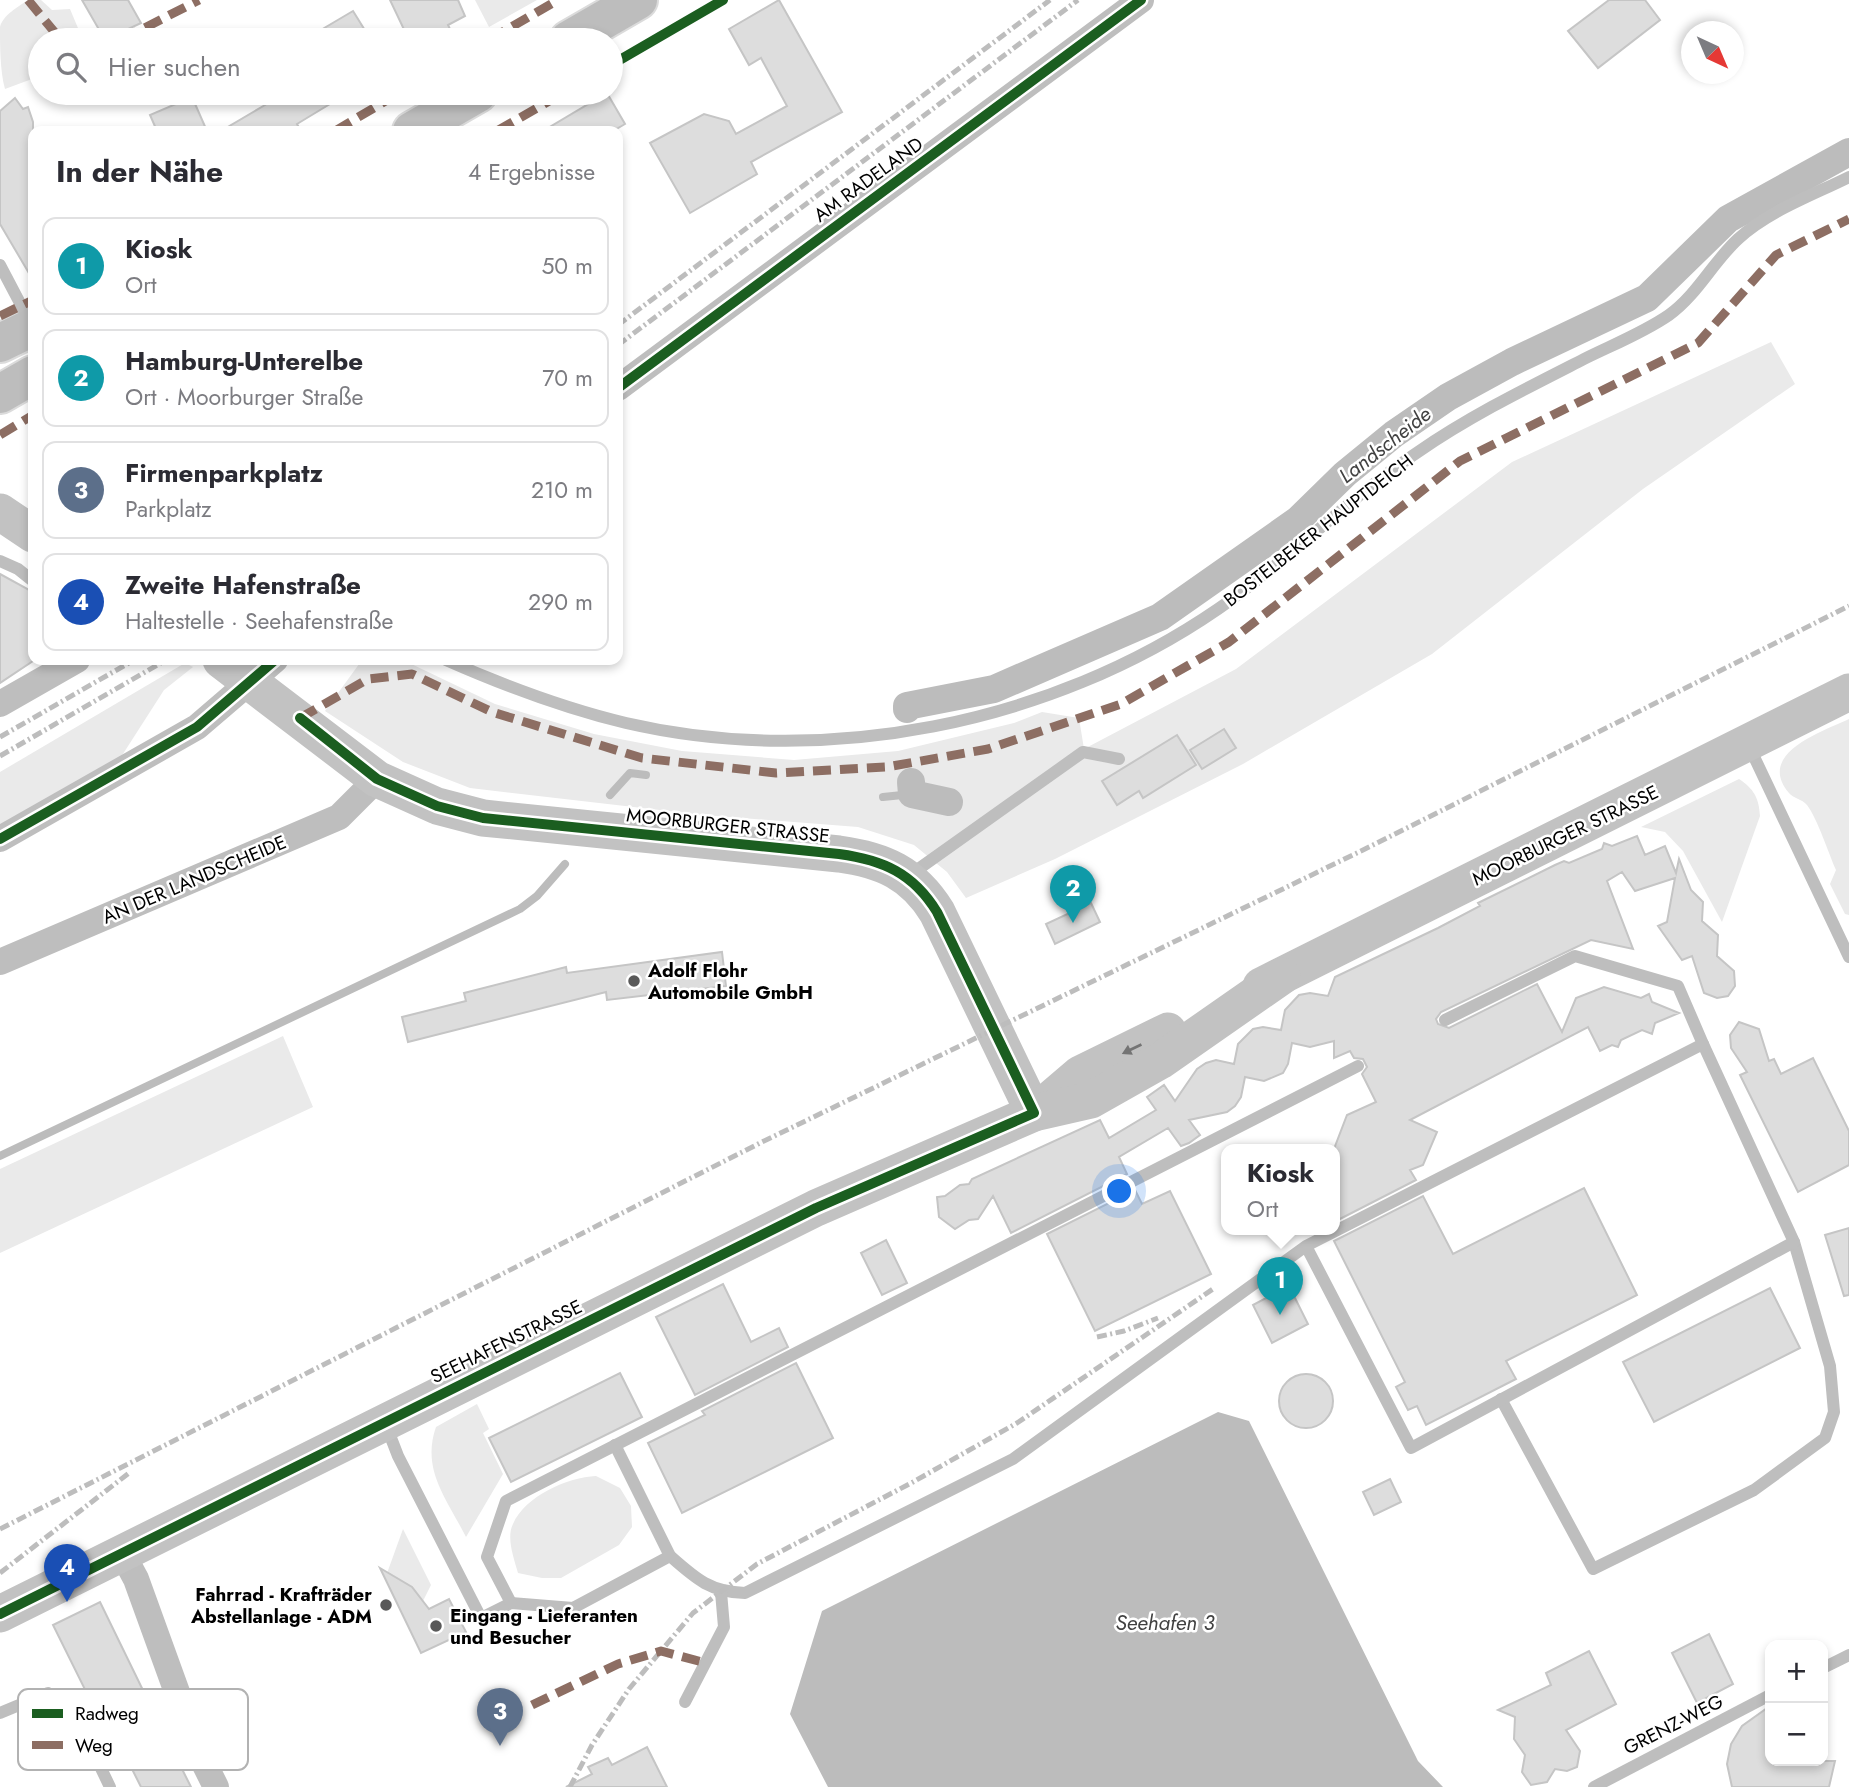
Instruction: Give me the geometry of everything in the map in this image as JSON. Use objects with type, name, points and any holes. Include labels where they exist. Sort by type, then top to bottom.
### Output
[{"type":"main road","points":[[590,28],[638,0]]},
{"type":"main road","points":[[421,126],[457,105]]},
{"type":"main road","points":[[0,343],[28,329]]},
{"type":"main road","points":[[0,394],[28,378]]},
{"type":"main road","points":[[0,512],[28,531]]},
{"type":"main road","name":"MOORBURGER STRASSE","points":[[240,665],[262,671],[377,779],[437,806],[483,818],[839,854],[881,862],[908,877],[937,912],[1034,1113],[1080,1074],[1849,692]]},
{"type":"main road","name":"SEEHAFENSTRASSE","points":[[0,1614],[816,1208],[1034,1113]]},
{"type":"street","name":"AM RADELAND","points":[[623,384],[1141,0]]},
{"type":"street","points":[[0,704],[66,665]]},
{"type":"street","points":[[0,839],[197,727],[262,671]]},
{"type":"street","name":"AN DER LANDSCHEIDE","points":[[0,961],[339,817],[377,779]]},
{"type":"street","points":[[122,1553],[136,1579],[175,1689]]},
{"type":"street","points":[[207,1770],[216,1787]]},
{"type":"lane","name":"BOSTELBEKER HAUPTDEICH","points":[[458,665],[554,704],[629,724],[713,736],[793,740],[863,739],[942,726],[1002,711],[1095,677],[1163,643],[1218,609],[1390,470],[1451,429],[1671,314],[1740,236],[1781,211],[1849,177]]},
{"type":"lane","points":[[0,265],[28,318]]},
{"type":"lane","points":[[0,561],[28,577]]},
{"type":"lane","points":[[1748,744],[1849,957]]},
{"type":"lane","points":[[908,877],[1083,752],[1119,759]]},
{"type":"lane","points":[[1445,1020],[1575,956],[1678,986],[1794,1242],[1830,1366],[1834,1412],[1825,1438],[1754,1490],[1593,1569],[1501,1399]]},
{"type":"lane","points":[[1340,1229],[1703,1044]]},
{"type":"lane","points":[[511,1603],[487,1557],[506,1500],[1358,1066]]},
{"type":"lane","points":[[615,1445],[670,1556],[696,1579],[721,1592],[745,1593],[1013,1459],[1306,1246],[1328,1235]]},
{"type":"lane","points":[[1306,1246],[1411,1448],[1794,1242]]},
{"type":"lane","points":[[385,1421],[398,1456],[481,1618],[511,1603],[573,1608],[670,1556]]},
{"type":"lane","points":[[685,1702],[724,1627],[721,1592]]},
{"type":"lane","points":[[1828,1666],[1849,1655]]},
{"type":"lane","name":"GRENZ-WEG","points":[[1594,1787],[1765,1699]]},
{"type":"lane","points":[[0,1713],[18,1706]]},
{"type":"lane","points":[[102,1770],[110,1787]]},
{"type":"shaded area","points":[[28,0],[41,0],[52,10],[70,9],[78,28],[28,28],[28,80],[5,89],[1,66],[0,27],[16,8]]},
{"type":"shaded area","points":[[475,0],[537,0],[489,27]]},
{"type":"shaded area","points":[[1771,342],[1795,384],[1643,489],[1432,654],[1243,764],[1055,859],[966,898],[947,872],[914,845],[858,827],[703,815],[470,788],[403,762],[325,711],[358,665],[413,665],[495,704],[594,734],[682,751],[794,760],[898,751],[1014,723],[1042,712],[1079,718],[1084,749],[1236,669],[1512,462]]},
{"type":"shaded area","points":[[182,665],[193,667],[164,690],[121,757],[0,826],[0,772]]},
{"type":"shaded area","points":[[1849,719],[1849,915],[1845,914],[1830,884],[1836,870],[1815,819],[1803,801],[1789,793],[1781,779],[1781,766],[1786,755],[1797,745]]},
{"type":"shaded area","points":[[1739,779],[1755,794],[1760,816],[1722,922],[1683,851],[1665,832],[1641,827]]},
{"type":"shaded area","points":[[283,1036],[313,1107],[0,1253],[0,1169]]},
{"type":"shaded area","points":[[477,1404],[489,1429],[483,1433],[503,1474],[466,1537],[438,1484],[432,1443],[436,1427]]},
{"type":"shaded area","points":[[596,1476],[620,1488],[631,1506],[632,1527],[619,1545],[561,1578],[542,1578],[518,1573],[510,1535],[519,1514],[548,1490],[573,1480]]},
{"type":"shaded area","points":[[403,1529],[431,1585],[423,1601],[412,1587],[386,1576]]},
{"type":"water","name":"Seehafen 3","points":[[1218,1412],[1249,1421],[1418,1761],[1443,1787],[828,1787],[790,1714],[822,1611]]},
{"type":"building","points":[[82,0],[128,0],[141,23],[130,28],[98,28]]},
{"type":"building","points":[[390,0],[458,0],[465,16],[448,25],[450,28],[403,28]]},
{"type":"building","points":[[779,0],[842,112],[751,162],[757,174],[690,213],[650,143],[704,114],[729,121],[736,134],[787,106],[761,58],[749,65],[729,29]]},
{"type":"building","points":[[1609,0],[1645,0],[1660,20],[1598,68],[1568,31]]},
{"type":"building","points":[[353,11],[364,28],[324,28]]},
{"type":"building","points":[[15,98],[23,109],[28,107],[33,122],[33,126],[28,126],[28,272],[0,224],[0,111]]},
{"type":"building","points":[[173,105],[196,105],[205,126],[155,126],[150,115]]},
{"type":"building","points":[[265,105],[328,105],[297,124],[298,126],[229,126]]},
{"type":"building","points":[[587,105],[614,105],[625,124],[622,126],[551,126]]},
{"type":"building","points":[[0,574],[28,589],[28,664],[0,683]]},
{"type":"building","points":[[1224,729],[1236,748],[1202,769],[1190,750]]},
{"type":"building","points":[[1177,735],[1196,765],[1143,798],[1139,791],[1117,805],[1102,781]]},
{"type":"building","points":[[1637,836],[1645,855],[1665,846],[1676,873],[1679,859],[1691,890],[1703,902],[1702,921],[1718,935],[1717,956],[1734,971],[1735,986],[1728,996],[1717,998],[1704,993],[1692,956],[1682,960],[1658,926],[1667,922],[1675,878],[1635,891],[1622,872],[1607,881],[1633,949],[1591,940],[1441,1012],[1436,1019],[1438,1024],[1449,1028],[1537,984],[1562,1032],[1576,998],[1604,987],[1641,998],[1649,994],[1652,1002],[1679,1013],[1655,1023],[1652,1034],[1642,1030],[1621,1040],[1618,1047],[1612,1045],[1600,1051],[1588,1027],[1410,1120],[1437,1132],[1423,1165],[1410,1170],[1416,1180],[1340,1219],[1340,1144],[1336,1144],[1347,1115],[1376,1102],[1362,1074],[1367,1067],[1363,1059],[1354,1058],[1350,1051],[1334,1058],[1334,1041],[1310,1047],[1292,1043],[1288,1064],[1283,1073],[1264,1081],[1245,1077],[1241,1097],[1235,1106],[1227,1112],[1189,1120],[1200,1135],[1189,1143],[1181,1146],[1168,1128],[1119,1157],[1127,1174],[1011,1233],[993,1196],[978,1219],[969,1220],[955,1229],[939,1217],[937,1197],[945,1196],[960,1185],[969,1184],[972,1179],[1100,1120],[1109,1138],[1156,1110],[1147,1097],[1164,1085],[1175,1101],[1197,1069],[1206,1063],[1216,1060],[1234,1064],[1238,1044],[1253,1029],[1263,1027],[1281,1030],[1285,1010],[1299,995],[1310,993],[1328,996],[1335,977],[1438,928],[1480,906],[1478,903],[1555,865],[1564,861],[1569,863],[1602,849],[1604,843],[1612,846]]},
{"type":"building","points":[[1091,903],[1100,922],[1055,944],[1046,924]]},
{"type":"building","points":[[722,952],[726,986],[607,1000],[606,992],[408,1042],[402,1017],[466,1001],[464,993],[566,967],[567,973]]},
{"type":"building","points":[[1739,1022],[1759,1029],[1769,1061],[1774,1059],[1781,1074],[1813,1058],[1849,1131],[1849,1165],[1798,1192],[1740,1075],[1747,1072],[1731,1048],[1730,1035]]},
{"type":"building","points":[[1584,1188],[1637,1295],[1506,1361],[1516,1379],[1426,1425],[1417,1406],[1408,1410],[1396,1387],[1405,1382],[1334,1241],[1423,1196],[1453,1254]]},
{"type":"building","points":[[1135,1190],[1142,1204],[1170,1191],[1211,1274],[1095,1331],[1047,1234]]},
{"type":"building","points":[[1849,1228],[1849,1295],[1844,1296],[1825,1235]]},
{"type":"building","points":[[886,1240],[907,1283],[882,1295],[861,1253]]},
{"type":"building","points":[[723,1284],[751,1342],[779,1328],[788,1347],[695,1395],[656,1317]]},
{"type":"building","points":[[1289,1286],[1308,1324],[1272,1343],[1253,1305]]},
{"type":"building","points":[[1770,1288],[1800,1348],[1654,1422],[1623,1362]]},
{"type":"building","points":[[796,1363],[833,1438],[682,1513],[648,1443],[705,1415],[702,1411]]},
{"type":"building","points":[[620,1373],[642,1417],[511,1482],[489,1438]]},
{"type":"building","points":[[1306,1374],[1325,1382],[1333,1401],[1325,1420],[1306,1428],[1287,1420],[1279,1401],[1287,1382]]},
{"type":"building","points":[[1390,1479],[1401,1502],[1374,1515],[1363,1492]]},
{"type":"building","name":"Eingang - Lieferanten und Besucher","points":[[380,1568],[412,1587],[429,1609],[449,1599],[466,1632],[421,1653]]},
{"type":"building","points":[[100,1602],[143,1689],[85,1689],[53,1625]]},
{"type":"building","points":[[1709,1634],[1733,1684],[1697,1703],[1672,1653]]},
{"type":"building","points":[[1589,1651],[1616,1704],[1566,1730],[1580,1751],[1577,1767],[1567,1771],[1555,1769],[1547,1782],[1531,1785],[1522,1772],[1525,1755],[1514,1739],[1515,1717],[1498,1710],[1551,1685],[1546,1673]]},
{"type":"building","points":[[1765,1710],[1765,1766],[1828,1766],[1828,1761],[1835,1761],[1829,1787],[1732,1787],[1727,1764],[1731,1744],[1742,1726]]},
{"type":"building","points":[[647,1747],[667,1787],[566,1787],[592,1774],[588,1767],[608,1758],[612,1765]]},
{"type":"building","points":[[132,1770],[183,1770],[191,1787],[141,1787]]},
{"type":"waterway","name":"Landscheide","points":[[907,709],[907,706],[994,689],[1160,617],[1298,520],[1345,474],[1394,434],[1448,397],[1512,362],[1647,298],[1728,219],[1849,152]]},
{"type":"waterway","points":[[610,795],[630,773],[646,775]]},
{"type":"waterway","name":"Landscheide","points":[[911,782],[912,794],[949,802]]},
{"type":"waterway","points":[[883,797],[912,794]]},
{"type":"waterway","points":[[0,1156],[520,909],[537,896],[565,864]]},
{"type":"railway","points":[[623,321],[1050,0]]},
{"type":"railway","points":[[623,341],[1078,0]]},
{"type":"railway","points":[[0,1529],[760,1143],[1363,850],[1849,606]]},
{"type":"railway","points":[[0,737],[125,665]]},
{"type":"railway","points":[[0,756],[157,665]]},
{"type":"railway","points":[[570,1787],[592,1745],[629,1689],[693,1613],[757,1564],[913,1482],[1017,1423],[1213,1289]]},
{"type":"railway","points":[[1097,1337],[1124,1331],[1158,1318]]},
{"type":"railway","points":[[0,1573],[129,1473]]},
{"type":"marked path","points":[[28,0],[51,28]]},
{"type":"marked path","points":[[144,28],[199,0]]},
{"type":"marked path","points":[[510,28],[558,0]]},
{"type":"marked path","points":[[343,126],[379,105]]},
{"type":"marked path","points":[[506,126],[542,105]]},
{"type":"marked path","points":[[300,718],[368,679],[412,674],[492,712],[642,758],[776,773],[887,767],[988,749],[1121,704],[1229,642],[1460,461],[1698,343],[1776,255],[1849,219]]},
{"type":"marked path","points":[[0,316],[28,302]]},
{"type":"marked path","points":[[0,435],[28,418]]},
{"type":"marked path","points":[[532,1705],[618,1664],[661,1651],[706,1663]]},
{"type":"cycle path","points":[[623,58],[723,0]]},
{"type":"cycle path","points":[[623,384],[1141,0]]},
{"type":"cycle path","points":[[0,839],[197,727],[269,665]]},
{"type":"cycle path","points":[[0,1614],[816,1208],[1034,1113],[937,912],[918,887],[896,871],[870,860],[839,854],[483,818],[437,806],[377,779],[300,718]]},
{"type":"place","name":"Hamburg-Unterelbe","points":[[1073,923]]},
{"type":"place","name":"Adolf Flohr Automobile GmbH","points":[[634,981]]},
{"type":"place","name":"Kiosk","points":[[1280,1315]]},
{"type":"place","name":"Zweite Hafenstraße","points":[[67,1602]]},
{"type":"place","name":"Fahrrad - Krafträder Abstellanlage - ADM","points":[[386,1605]]},
{"type":"place","name":"Eingang - Lieferanten und Besucher","points":[[436,1626]]},
{"type":"place","name":"Firmenparkplatz","points":[[500,1746]]}]
